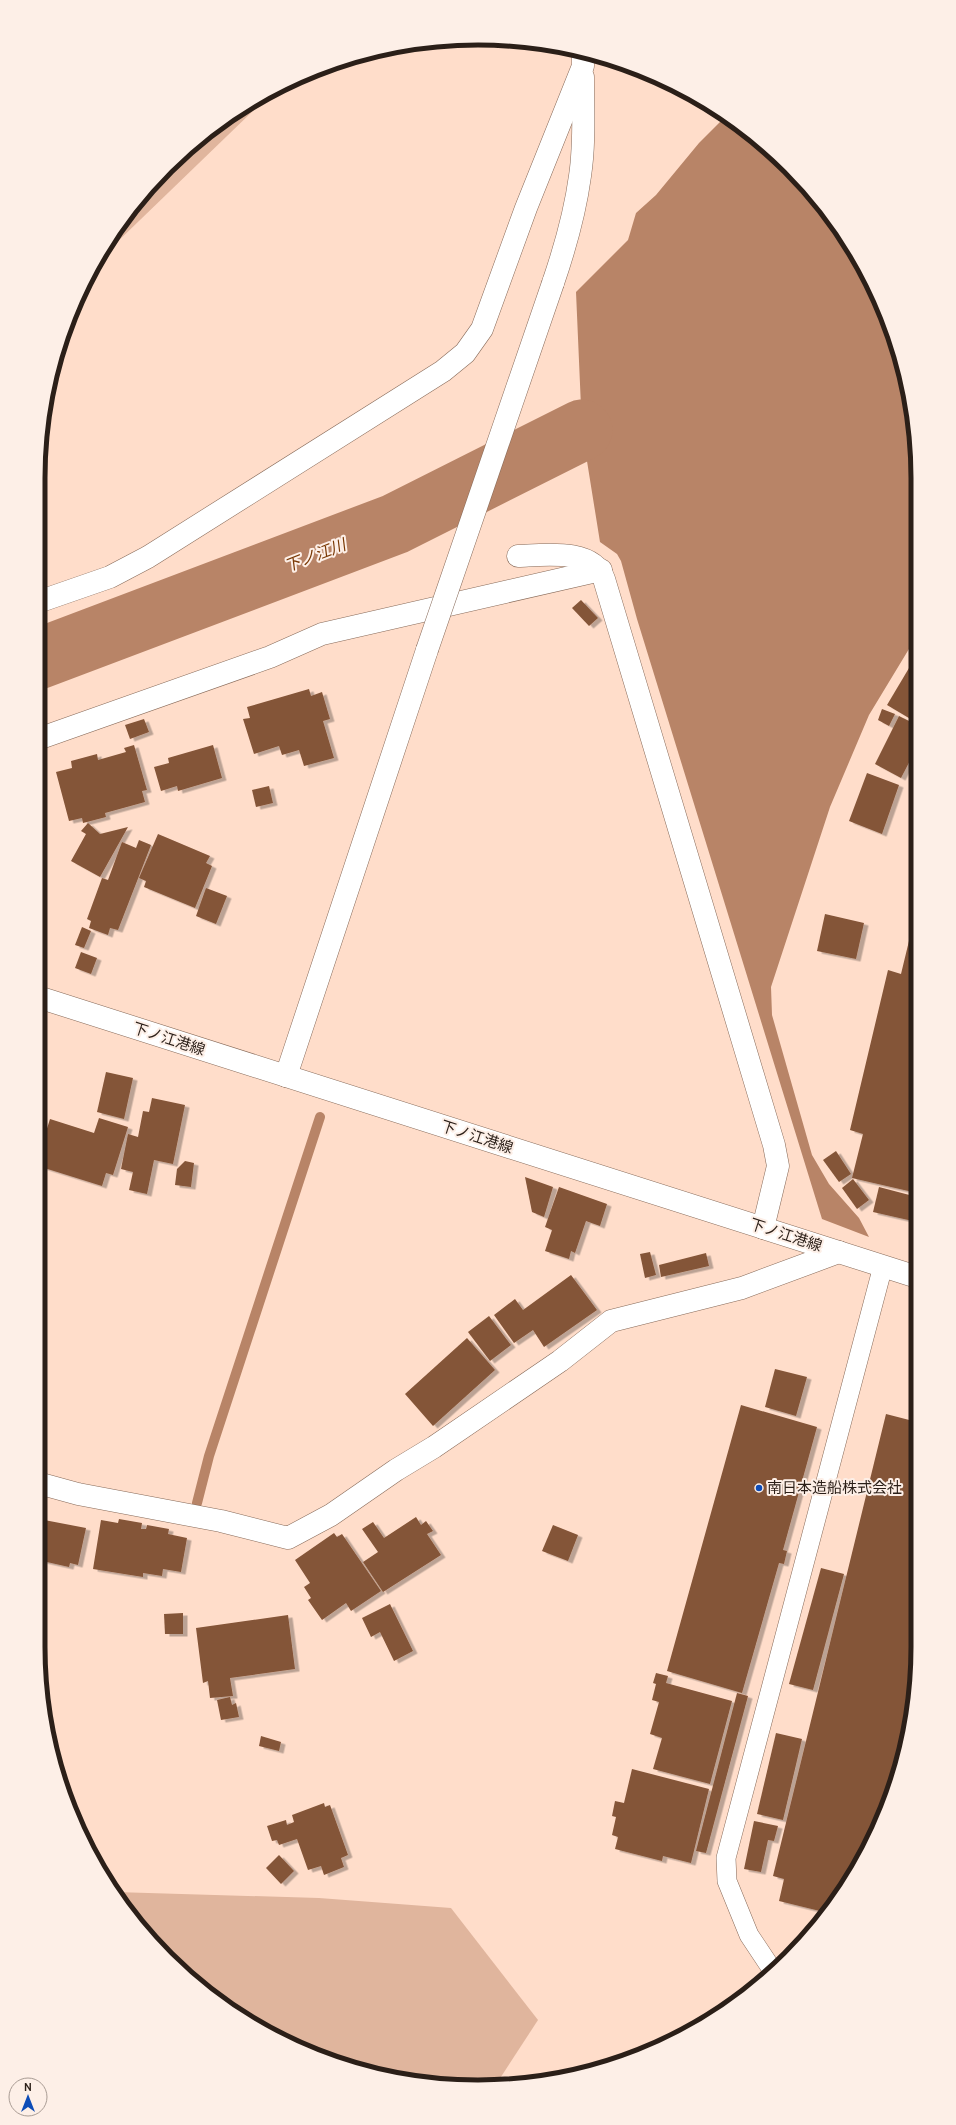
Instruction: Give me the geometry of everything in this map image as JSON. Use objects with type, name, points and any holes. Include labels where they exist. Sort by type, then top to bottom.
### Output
[{"type":"street","points":[[286,1076],[427,650],[568,240],[580,176],[583,142],[583,59]]},
{"type":"street","points":[[45,600],[110,577],[148,558],[443,371],[465,353],[482,329],[583,59]]},
{"type":"street","points":[[518,556],[563,555],[593,564],[601,570],[774,1145],[778,1166],[763,1228]]},
{"type":"street","points":[[45,737],[270,657],[322,634],[601,570]]},
{"type":"street","name":"下ノ江港線","points":[[45,999],[911,1275]]},
{"type":"street","points":[[45,1486],[78,1494],[221,1521],[288,1538],[331,1515],[396,1470],[434,1447],[560,1362],[611,1321],[742,1288],[839,1252]]},
{"type":"lane","points":[[770,1966],[749,1935],[727,1882],[726,1858],[883,1266]]},
{"type":"shaded area","points":[[258,106],[111,248],[134,214],[172,172],[214,134]]},
{"type":"shaded area","points":[[722,120],[742,134],[763,152],[804,193],[822,214],[853,262],[878,312],[888,339],[903,394],[910,450],[911,478],[911,646],[869,715],[830,807],[771,987],[772,1015],[812,1155],[829,1184],[859,1218],[869,1237],[822,1219],[637,619],[621,561],[617,554],[600,542],[582,430],[576,292],[628,240],[636,213],[656,195],[699,143]]},
{"type":"shaded area","points":[[121,1892],[319,1898],[451,1908],[538,2020],[499,2079],[450,2079],[421,2076],[394,2072],[339,2057],[312,2047],[261,2022],[214,1991],[193,1973],[152,1932],[134,1911]]},
{"type":"building","points":[[581,600],[598,618],[589,626],[572,608]]},
{"type":"building","points":[[911,665],[911,719],[887,705]]},
{"type":"building","points":[[309,689],[311,696],[322,692],[330,719],[323,721],[334,758],[304,766],[299,750],[282,755],[279,746],[254,754],[243,719],[250,718],[247,707]]},
{"type":"building","points":[[882,709],[895,714],[889,726],[878,720]]},
{"type":"building","points":[[899,716],[911,722],[911,759],[901,778],[875,764]]},
{"type":"building","points":[[144,719],[149,732],[130,739],[125,725]]},
{"type":"building","points":[[134,745],[147,790],[142,791],[145,802],[105,813],[106,817],[83,823],[82,818],[69,821],[56,772],[72,768],[71,761],[97,754],[98,760],[126,752],[124,748]]},
{"type":"building","points":[[213,745],[222,778],[178,791],[177,786],[161,791],[154,767],[169,763],[168,758]]},
{"type":"building","points":[[867,773],[899,785],[882,834],[849,821]]},
{"type":"building","points":[[269,786],[273,803],[256,807],[252,790]]},
{"type":"building","points":[[88,823],[100,834],[128,827],[100,877],[71,861],[86,834],[81,831]]},
{"type":"building","points":[[158,834],[210,856],[206,863],[212,866],[195,908],[144,887],[146,881],[139,878]]},
{"type":"building","points":[[139,840],[151,845],[118,930],[110,928],[108,935],[89,928],[91,921],[87,919],[102,878],[108,880],[122,842],[136,848]]},
{"type":"building","points":[[206,888],[227,896],[216,924],[196,916]]},
{"type":"building","points":[[825,914],[864,923],[856,959],[817,951]]},
{"type":"building","points":[[82,927],[91,931],[84,948],[75,945]]},
{"type":"building","points":[[911,933],[911,1192],[852,1178],[863,1134],[850,1130],[888,970],[901,974]]},
{"type":"building","points":[[81,952],[97,958],[91,974],[75,968]]},
{"type":"building","points":[[106,1072],[133,1078],[124,1119],[97,1112]]},
{"type":"building","points":[[152,1098],[185,1105],[173,1164],[154,1160],[147,1194],[129,1190],[133,1172],[121,1169],[128,1134],[138,1137],[143,1111],[149,1112]]},
{"type":"building","points":[[99,1118],[128,1127],[113,1175],[106,1173],[102,1186],[45,1168],[45,1135],[50,1119],[94,1133]]},
{"type":"building","points":[[836,1151],[851,1174],[839,1182],[823,1160]]},
{"type":"building","points":[[185,1161],[194,1163],[191,1187],[175,1185],[177,1169]]},
{"type":"building","points":[[525,1177],[553,1187],[544,1217],[532,1212]]},
{"type":"building","points":[[853,1179],[869,1200],[857,1209],[842,1188]]},
{"type":"building","points":[[559,1187],[607,1204],[600,1226],[586,1221],[575,1253],[571,1251],[569,1259],[545,1251],[552,1230],[545,1227]]},
{"type":"building","points":[[879,1187],[911,1195],[911,1221],[873,1212]]},
{"type":"building","points":[[650,1252],[656,1275],[645,1278],[640,1254]]},
{"type":"building","points":[[706,1253],[709,1266],[661,1277],[659,1265]]},
{"type":"building","points":[[571,1275],[597,1310],[544,1347],[533,1330],[514,1343],[494,1315],[515,1299],[523,1310]]},
{"type":"building","points":[[489,1316],[511,1345],[490,1361],[468,1332]]},
{"type":"building","points":[[467,1338],[495,1370],[433,1426],[405,1394]]},
{"type":"building","points":[[775,1369],[807,1377],[796,1416],[765,1407]]},
{"type":"building","name":"南日本造船株式会社","points":[[741,1405],[817,1427],[783,1550],[787,1551],[784,1564],[779,1563],[742,1693],[667,1671]]},
{"type":"building","points":[[886,1414],[911,1420],[910,1675],[903,1731],[888,1786],[878,1813],[853,1864],[822,1911],[779,1901],[784,1879],[773,1876]]},
{"type":"building","points":[[416,1517],[421,1525],[426,1521],[433,1531],[427,1534],[441,1555],[383,1592],[363,1562],[378,1552],[362,1529],[373,1522],[384,1538]]},
{"type":"building","points":[[119,1519],[142,1523],[141,1529],[146,1529],[147,1525],[169,1529],[168,1534],[187,1538],[181,1572],[163,1569],[162,1576],[143,1573],[143,1577],[93,1569],[101,1520],[118,1523]]},
{"type":"building","points":[[45,1520],[86,1528],[78,1565],[70,1563],[69,1567],[45,1562]]},
{"type":"building","points":[[553,1525],[578,1535],[568,1561],[542,1551]]},
{"type":"building","points":[[334,1533],[337,1537],[342,1534],[381,1591],[351,1611],[346,1603],[322,1620],[308,1600],[311,1598],[304,1587],[310,1583],[295,1560]]},
{"type":"building","points":[[821,1568],[844,1574],[813,1690],[789,1684]]},
{"type":"building","points":[[390,1604],[413,1651],[394,1661],[380,1632],[371,1637],[362,1618]]},
{"type":"building","points":[[183,1613],[183,1634],[165,1634],[164,1614]]},
{"type":"building","points":[[288,1615],[295,1669],[230,1678],[233,1696],[210,1698],[208,1681],[203,1683],[196,1628]]},
{"type":"building","points":[[656,1673],[668,1676],[666,1683],[732,1701],[710,1784],[653,1769],[662,1738],[650,1734],[659,1702],[652,1700],[656,1684],[653,1683]]},
{"type":"building","points":[[737,1693],[748,1696],[706,1853],[696,1851]]},
{"type":"building","points":[[230,1697],[232,1705],[236,1703],[239,1717],[221,1720],[217,1700]]},
{"type":"building","points":[[776,1733],[802,1739],[783,1820],[757,1814]]},
{"type":"building","points":[[261,1736],[281,1742],[279,1751],[259,1746]]},
{"type":"building","points":[[632,1769],[709,1789],[691,1863],[663,1856],[662,1861],[615,1849],[618,1837],[612,1835],[616,1817],[612,1816],[615,1801],[624,1803]]},
{"type":"building","points":[[324,1803],[325,1807],[330,1805],[348,1855],[341,1858],[344,1867],[324,1875],[321,1866],[308,1870],[297,1839],[279,1845],[277,1840],[272,1841],[267,1826],[286,1820],[287,1825],[294,1822],[292,1815]]},
{"type":"building","points":[[754,1821],[778,1826],[774,1841],[768,1840],[761,1872],[744,1869]]},
{"type":"building","points":[[279,1855],[294,1871],[281,1884],[266,1868]]},
{"type":"waterway","name":"下ノ江川","points":[[45,656],[395,524],[582,430]]},
{"type":"waterway","points":[[197,1503],[209,1456],[320,1117]]},
{"type":"place","name":"南日本造船株式会社","points":[[759,1488]]}]
